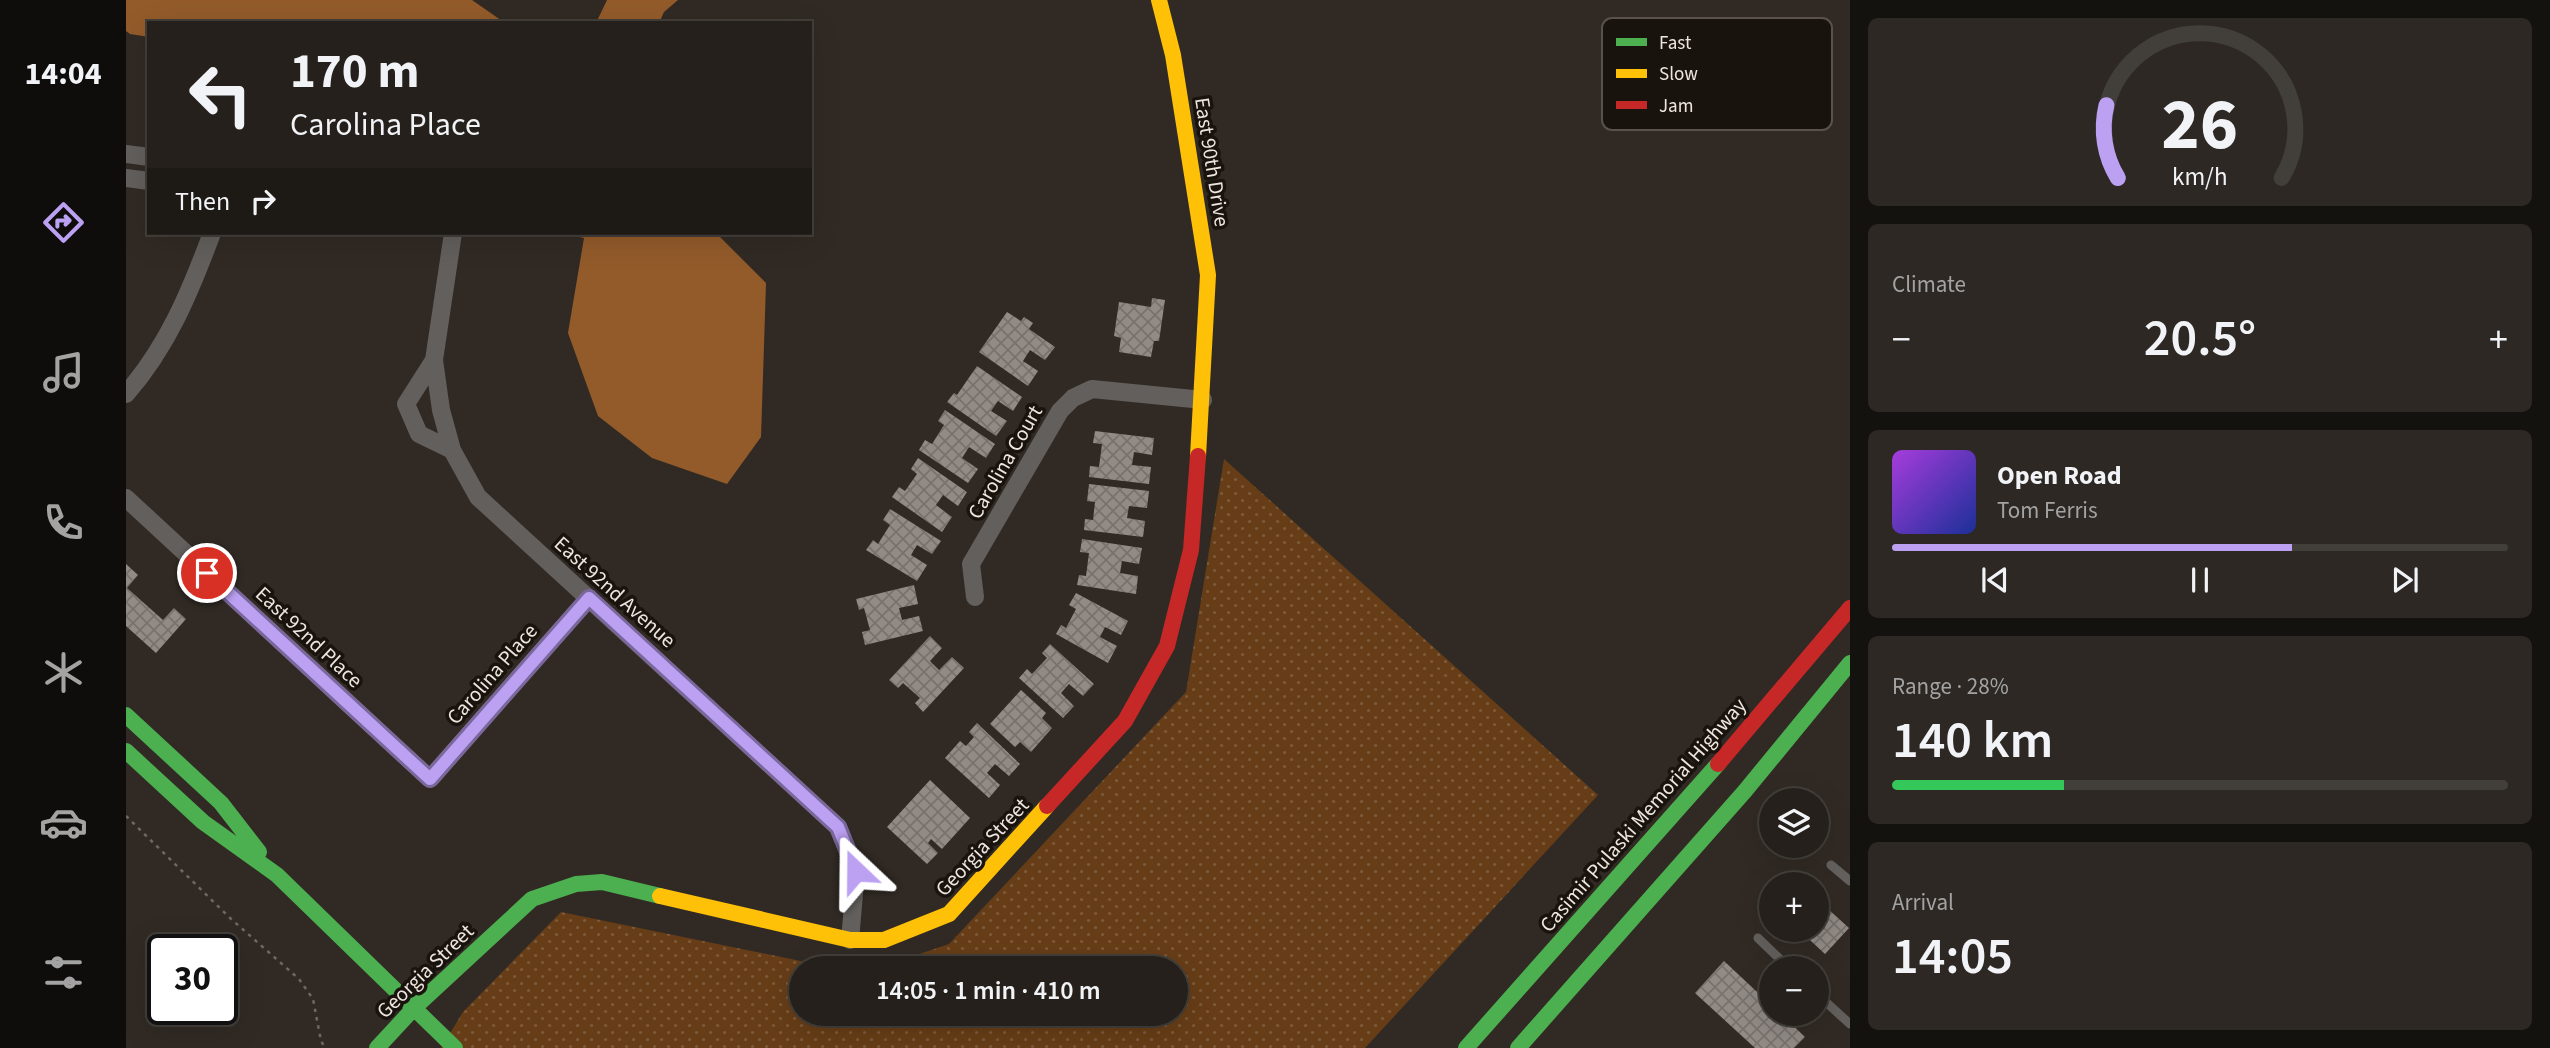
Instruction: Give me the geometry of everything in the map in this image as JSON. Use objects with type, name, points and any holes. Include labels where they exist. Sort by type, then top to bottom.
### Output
[{"type":"main road","name":"East 90th Drive","points":[[1159,0],[1173,55],[1208,275],[1206,332]]},
{"type":"main road","name":"Georgia Street","points":[[377,1048],[415,1007],[532,899],[576,884],[602,882],[850,940],[884,940],[949,914],[1125,721],[1167,646],[1191,550],[1206,332]]},
{"type":"main road","name":"Casimir Pulaski Memorial Highway","points":[[1465,1048],[1717,765],[1850,608]]},
{"type":"main road","points":[[1518,1048],[1745,790],[1850,663]]},
{"type":"main road","points":[[126,715],[221,803],[277,875]]},
{"type":"main road","points":[[126,751],[203,822],[277,875],[455,1048]]},
{"type":"street","points":[[126,154],[147,157]]},
{"type":"street","points":[[126,178],[147,181]]},
{"type":"street","points":[[126,394],[148,369],[173,327],[192,287],[211,235]]},
{"type":"street","name":"East 92nd Avenue","points":[[453,235],[434,360],[441,410],[452,450],[478,497],[838,827],[856,871],[850,940]]},
{"type":"street","points":[[434,360],[406,404],[419,434],[452,450]]},
{"type":"street","name":"Carolina Court","points":[[975,597],[971,564],[1060,411],[1073,398],[1092,389],[1203,400]]},
{"type":"street","name":"East 92nd Place","points":[[126,499],[430,779]]},
{"type":"street","name":"Carolina Place","points":[[430,779],[589,598]]},
{"type":"lane","points":[[1831,866],[1850,881]]},
{"type":"lane","points":[[1758,938],[1777,956]]},
{"type":"lane","points":[[1829,1005],[1850,1024]]},
{"type":"path","points":[[126,816],[230,918],[299,979],[313,999],[321,1041],[325,1048]]},
{"type":"shaded area","points":[[126,0],[472,0],[502,21],[147,21],[147,37],[126,31]]},
{"type":"shaded area","points":[[607,0],[678,0],[664,12],[660,21],[597,21]]},
{"type":"shaded area","points":[[570,235],[718,235],[766,283],[761,437],[727,484],[652,458],[598,416],[568,333],[584,238]]},
{"type":"shaded area","points":[[1224,459],[1598,795],[1365,1048],[441,1048],[463,1012],[561,912],[789,959],[789,1026],[1188,1026],[1188,956],[914,956],[949,944],[1186,692]]},
{"type":"building","points":[[1152,298],[1165,300],[1159,341],[1154,341],[1151,357],[1119,352],[1121,338],[1114,336],[1119,302],[1151,307]]},
{"type":"building","points":[[1007,312],[1021,321],[1024,317],[1033,323],[1029,329],[1055,347],[1045,360],[1030,350],[1023,361],[1038,371],[1028,386],[979,352]]},
{"type":"building","points":[[977,366],[1022,397],[1013,411],[998,401],[991,411],[1007,421],[996,436],[947,402],[954,393],[957,395]]},
{"type":"building","points":[[945,410],[995,444],[986,458],[969,447],[962,458],[978,469],[968,483],[919,450],[925,440],[932,444],[944,425],[938,421]]},
{"type":"building","points":[[1095,431],[1154,438],[1152,455],[1134,452],[1132,465],[1151,467],[1149,484],[1089,477],[1090,466],[1099,467],[1102,444],[1093,443]]},
{"type":"building","points":[[918,458],[967,492],[958,506],[943,495],[936,505],[952,517],[942,532],[892,497],[899,487],[905,491],[917,474],[911,469]]},
{"type":"building","points":[[1089,484],[1149,491],[1147,508],[1129,506],[1127,518],[1145,521],[1143,537],[1084,530],[1085,519],[1093,520],[1095,502],[1087,501]]},
{"type":"building","points":[[890,509],[941,541],[932,554],[917,545],[911,555],[927,565],[917,581],[866,550],[873,540],[878,544],[890,525],[883,520]]},
{"type":"building","points":[[1082,539],[1142,548],[1139,564],[1122,561],[1120,573],[1138,576],[1136,594],[1077,585],[1079,575],[1086,576],[1089,553],[1080,552]]},
{"type":"building","points":[[126,564],[138,575],[127,588],[163,620],[174,608],[186,619],[156,653],[126,626]]},
{"type":"building","points":[[914,585],[918,604],[899,608],[902,620],[919,616],[923,631],[865,645],[862,632],[870,630],[864,608],[859,610],[856,599]]},
{"type":"building","points":[[1076,593],[1128,621],[1121,635],[1105,627],[1100,637],[1117,646],[1108,663],[1056,634],[1061,625],[1066,628],[1076,609],[1069,605]]},
{"type":"building","points":[[930,636],[942,648],[930,661],[939,670],[952,657],[964,668],[923,712],[915,703],[920,698],[903,683],[898,688],[889,680]]},
{"type":"building","points":[[1050,644],[1094,684],[1083,696],[1069,684],[1061,693],[1074,706],[1063,718],[1019,678],[1027,669],[1032,674],[1047,658],[1042,653]]},
{"type":"building","points":[[1021,690],[1046,713],[1042,718],[1052,728],[1031,752],[1020,742],[1015,747],[990,724]]},
{"type":"building","points":[[977,723],[1020,764],[1009,776],[995,764],[987,773],[1000,785],[989,798],[945,758],[960,741],[966,746],[974,737],[969,732]]},
{"type":"building","points":[[930,780],[970,818],[942,849],[931,839],[928,843],[938,853],[927,864],[887,827]]},
{"type":"building","points":[[1829,910],[1849,928],[1825,954],[1812,942],[1829,942]]},
{"type":"building","points":[[1724,961],[1759,994],[1759,1026],[1794,1026],[1805,1037],[1794,1048],[1755,1048],[1695,993]]},
{"type":"traffic: fast","points":[[1518,1048],[1745,791],[1850,663]]},
{"type":"traffic: fast","points":[[126,715],[221,803],[259,852]]},
{"type":"traffic: fast","points":[[126,751],[203,822],[277,875],[455,1048]]},
{"type":"traffic: fast","points":[[1466,1048],[1718,764]]},
{"type":"traffic: fast","points":[[377,1048],[415,1007],[532,899],[576,884],[602,882],[660,896]]},
{"type":"traffic: slow","points":[[1159,0],[1173,55],[1208,275],[1198,456]]},
{"type":"traffic: slow","points":[[660,896],[850,940],[884,940],[949,914],[1047,806]]},
{"type":"traffic: jam","points":[[1047,806],[1125,721],[1167,646],[1191,550],[1198,456]]},
{"type":"traffic: jam","points":[[1718,764],[1850,608]]},
{"type":"route","points":[[207,573],[430,779],[589,598],[838,827],[856,871]]}]
